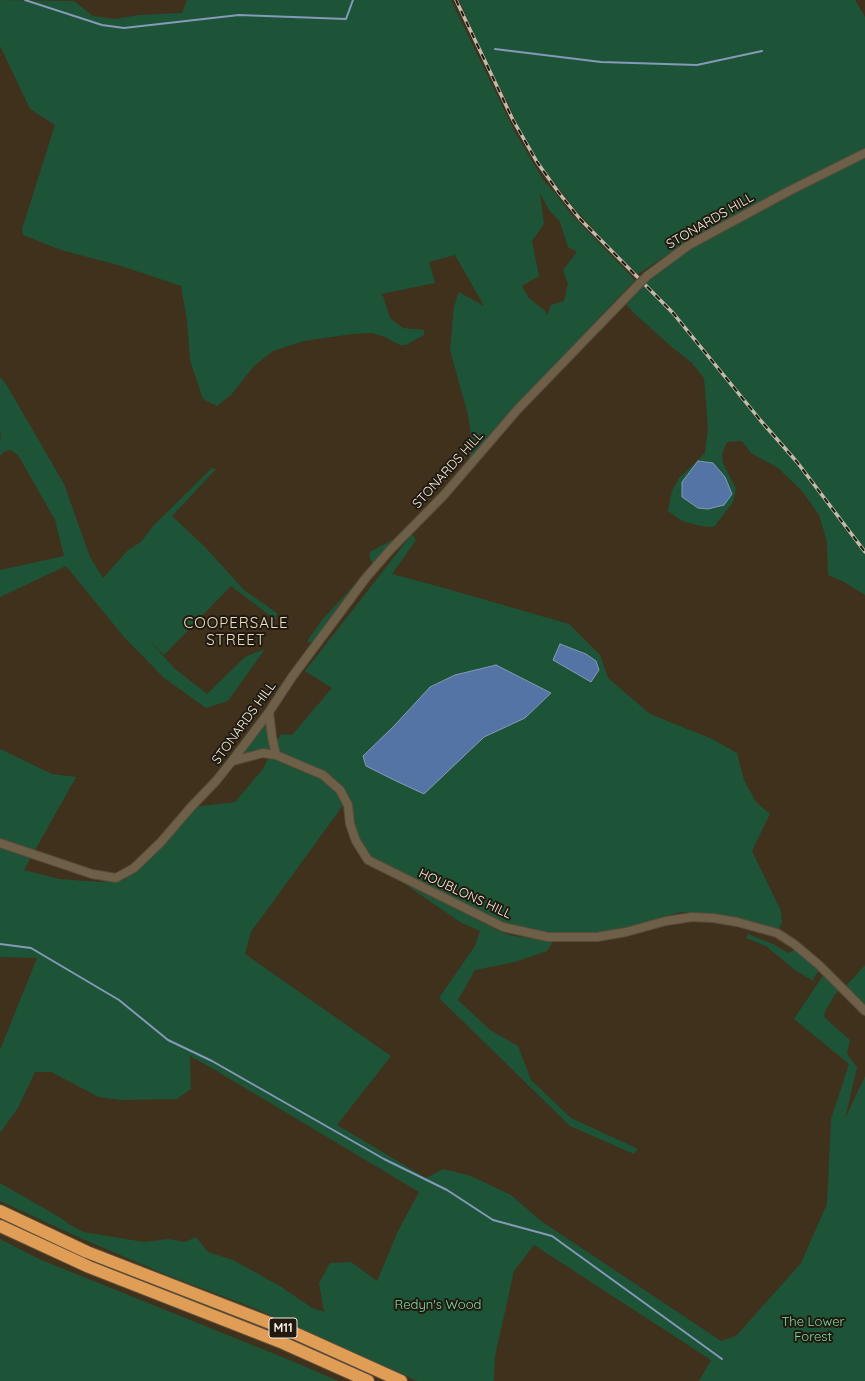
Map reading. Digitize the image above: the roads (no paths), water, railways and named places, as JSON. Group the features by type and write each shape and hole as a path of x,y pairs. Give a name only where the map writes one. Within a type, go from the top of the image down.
{"highway":[{"name":"M11","path":"0,1211 87,1252 288,1330 401,1381"},
{"name":"M11","path":"0,1226 89,1267 269,1338 368,1381"}],"street":[{"name":"STONARDS HILL","path":"0,843 92,874 116,878 134,868 161,842 190,807 216,782 269,712 292,677 328,628 365,579 390,550 444,495 518,409 647,276 689,245 789,191 865,153"},
{"path":"269,712 276,755"},
{"name":"HOUBLONS HILL","path":"232,761 263,753 276,755 323,775 340,790 348,805 350,824 356,841 368,860 503,927 548,937 596,937 626,932 666,921 692,917 713,918 737,922 777,933 794,944 820,965 865,1011"}],"water":[{"path":"698,461 713,463 725,477 732,494 724,505 708,509 698,508 682,497 682,482"},
{"path":"560,644 586,654 596,661 599,670 591,682 553,660"},
{"path":"496,665 551,693 525,718 484,737 424,794 366,766 363,756 394,726 430,687 455,675"}],"waterway":[{"path":"25,0 102,25 124,28 239,15 346,19 353,0"},
{"path":"495,49 601,62 697,65 762,51"},
{"path":"0,944 31,948 119,1000 168,1040 212,1061 384,1159 447,1190 493,1220 552,1236 722,1359"}],"railway":[{"path":"456,0 513,120 537,162 559,193 580,219 673,313 761,421 797,462 865,552"}],"district":[{"name":"COOPERSALE STREET","path":"236,632"}],"park label":[{"name":"Redyn's Wood","path":"438,1305"},
{"name":"The Lower Forest","path":"813,1330"}]}
